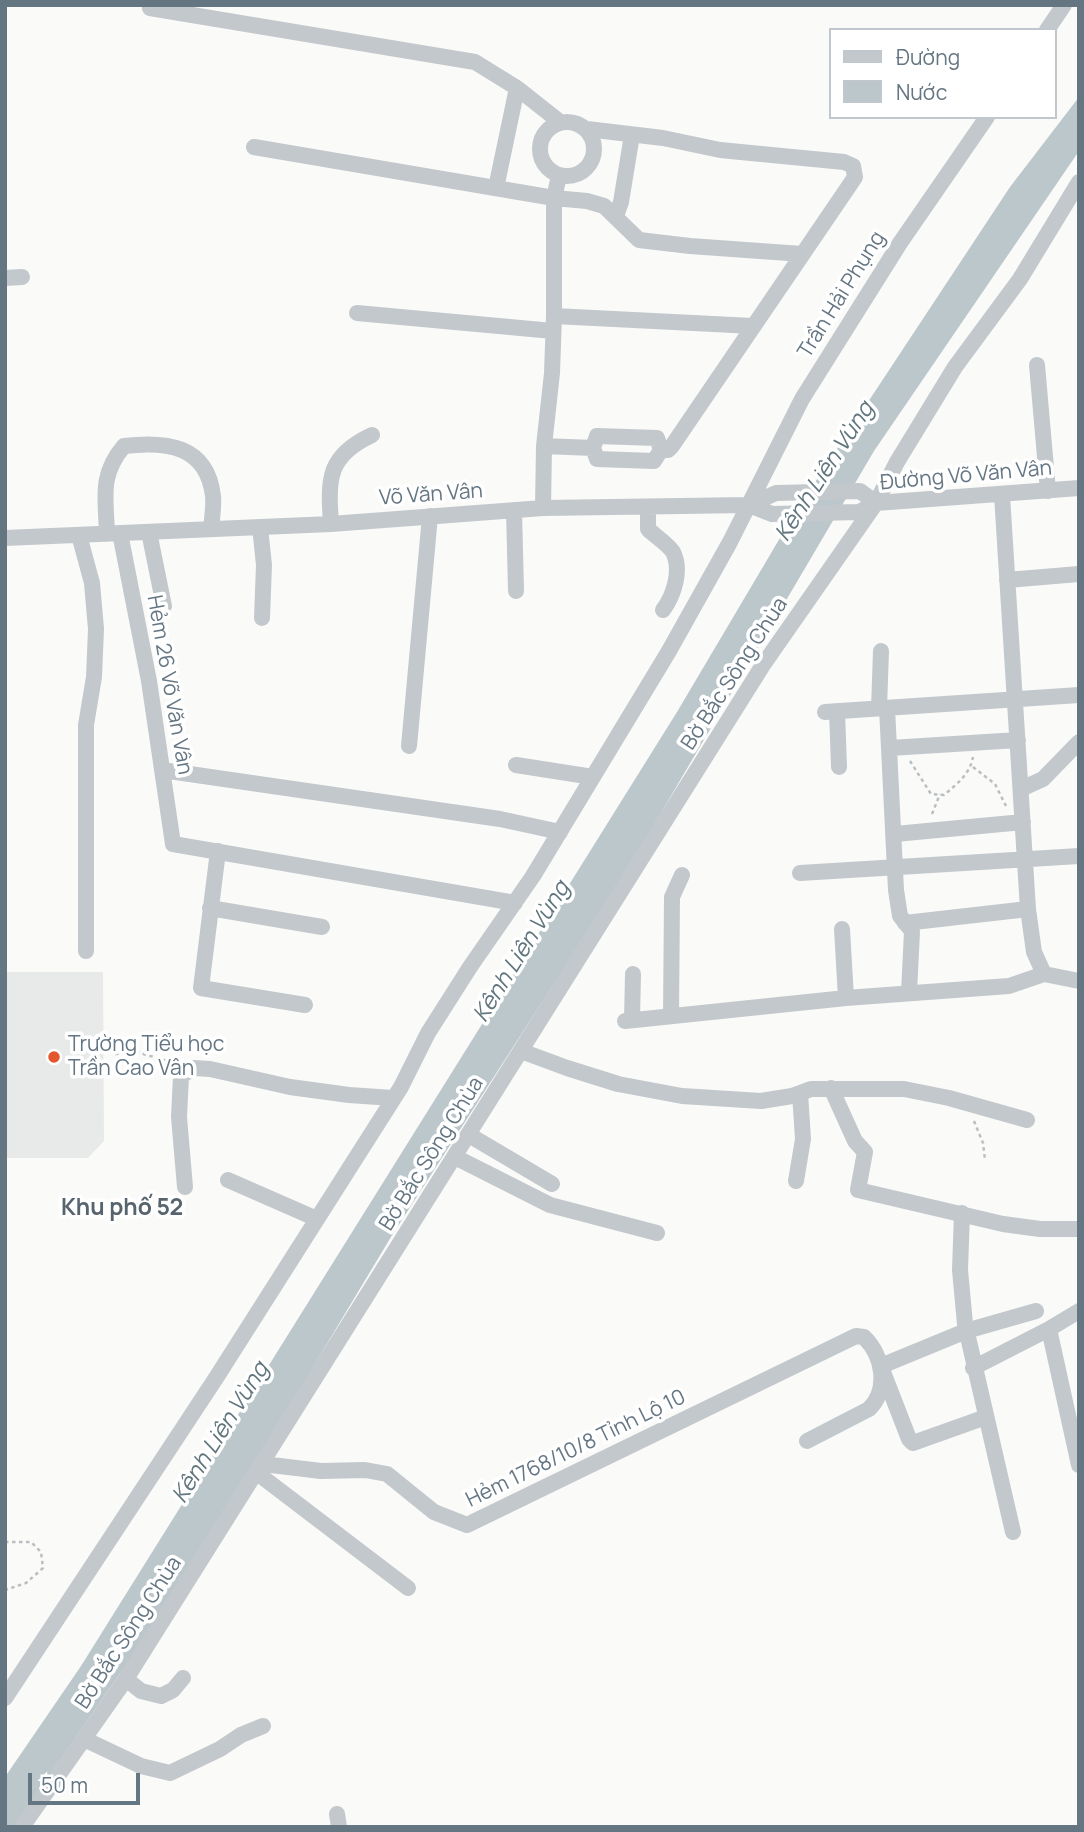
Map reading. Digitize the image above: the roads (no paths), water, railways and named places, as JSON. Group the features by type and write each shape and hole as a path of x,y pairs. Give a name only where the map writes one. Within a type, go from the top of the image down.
{"street":[{"path":"1048,28 1064,5"},
{"path":"150,8 475,62 517,88 560,122"},
{"path":"496,188 517,88"},
{"name":"Trần Hải Phụng","path":"5,1698 216,1378 393,1098 428,1033 559,832 669,651 749,505 802,399 900,243 986,119"},
{"path":"587,129 594,142 594,157 586,169 573,176 559,176 547,169 539,156 540,141 547,129 560,122 574,122 587,129 663,138 720,150 844,162 853,166 855,177 672,446 668,450 662,450"},
{"path":"616,216 621,202 632,135"},
{"path":"254,147 604,205 639,240 690,247 802,254"},
{"path":"543,508 544,446 554,323 554,198 559,176"},
{"name":"Bờ Bắc Sông Chùa","path":"22,1827 126,1679 763,665 876,503 897,462 955,367 1020,279 1079,183"},
{"path":"5,278 22,277"},
{"path":"357,313 554,323 752,326"},
{"path":"1037,365 1048,491"},
{"path":"331,524 328,489 331,472 352,445 372,435"},
{"path":"597,436 657,438 662,450 654,461 597,459 593,448 597,436"},
{"path":"114,534 106,485 111,461 124,446 150,443 187,450 208,473 214,498 211,529"},
{"path":"544,446 593,448"},
{"name":"Đường Võ Văn Vân","path":"859,512 876,503 1079,488"},
{"path":"749,505 776,493 860,491 876,503"},
{"path":"1002,495 1028,909 1034,952 1044,974"},
{"name":"Võ Văn Vân","path":"5,538 331,524 543,508 749,505 772,514 859,512"},
{"path":"648,507 649,529 672,551 677,570 671,599 663,610"},
{"path":"514,510 516,591"},
{"path":"409,746 430,516"},
{"path":"260,527 264,565 262,618"},
{"path":"149,532 164,607"},
{"name":"Hẻm 26 Võ Văn Vân","path":"114,534 149,681 173,844 218,850"},
{"path":"79,535 92,583 96,629 94,677 86,725 86,951"},
{"path":"1007,580 1079,574"},
{"path":"881,651 883,708 897,747 896,890 900,916 912,931 909,993"},
{"path":"839,766 831,712 1079,695"},
{"path":"897,747 1018,740"},
{"path":"1021,789 1043,779 1079,742"},
{"path":"516,765 593,777"},
{"path":"162,771 500,819 559,832"},
{"path":"895,834 1023,822"},
{"path":"305,1005 201,988 218,850 514,902"},
{"path":"800,873 1079,856"},
{"path":"671,1016 672,897 682,875"},
{"path":"210,908 322,927"},
{"path":"905,923 1028,909"},
{"path":"842,929 846,998"},
{"path":"632,974 628,1021 846,998 1009,986 1044,974 1079,981"},
{"path":"521,1051 567,1069 618,1084 682,1096 761,1101 811,1089 904,1089 1027,1120"},
{"path":"185,1187 178,1117 181,1076 194,1068 210,1069 290,1087 393,1098"},
{"path":"831,1088 855,1141 865,1152 858,1190 1003,1224 1040,1229 1079,1228"},
{"path":"796,1181 803,1139 800,1093"},
{"path":"469,1135 552,1184"},
{"path":"455,1157 550,1205 657,1233"},
{"path":"228,1180 317,1219"},
{"path":"962,1213 960,1270 966,1331 1013,1532"},
{"path":"882,1368 966,1331 1036,1311"},
{"path":"973,1368 1079,1311"},
{"path":"1049,1329 1079,1465"},
{"name":"Hẻm 1768/10/8 Tỉnh Lộ 10","path":"260,1468 365,1470 387,1474 434,1511 467,1525 856,1336 864,1337 869,1342 882,1368"},
{"path":"882,1368 909,1439 913,1443 986,1418"},
{"path":"807,1441 869,1409 879,1395 882,1368"},
{"path":"260,1468 408,1588"},
{"path":"126,1679 141,1691 161,1696 173,1690 183,1678"},
{"path":"84,1739 141,1766 170,1773 263,1726"}],"water":[{"name":"Kênh Liên Vùng","path":"1079,97 1079,151 874,451 632,862 391,1237 214,1532 133,1655 13,1827 5,1827 5,1777 81,1666 677,712 796,511 1010,187"}],"place":[{"name":"Trường Tiểu học Trần Cao Vân","path":"54,1057"}],"district":[{"name":"Khu phố 52","path":"122,1209"}]}
